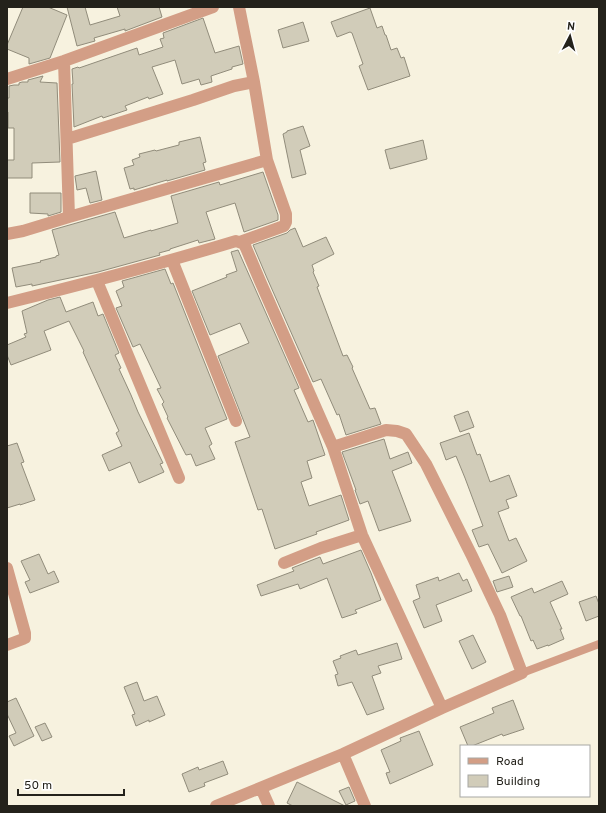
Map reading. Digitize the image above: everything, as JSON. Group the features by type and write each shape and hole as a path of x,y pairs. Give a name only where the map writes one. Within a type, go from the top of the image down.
{"street":[{"path":"7,79 64,61 212,7"},
{"path":"7,303 98,281 236,241 240,242 284,226 286,222 286,214 267,160 254,82 239,7"},
{"path":"64,61 69,217"},
{"path":"67,139 234,86 254,82"},
{"path":"7,234 267,160"},
{"path":"240,242 244,244 246,248 333,447 362,535 442,708"},
{"path":"172,260 236,421"},
{"path":"98,281 179,478"},
{"path":"216,806 343,754 522,673 500,615 472,556 426,464 406,434 386,430 333,447"},
{"path":"284,563 322,548 362,535"},
{"path":"7,568 25,633 25,638 7,645"},
{"path":"343,754 366,806"},
{"path":"261,788 269,806"}],"lane":[{"path":"522,673 599,644"}],"building":[{"path":"23,7 48,7 67,15 50,58 29,64 29,58 7,49 7,45"},
{"path":"67,7 85,7 90,25 120,16 117,7 159,7 162,17 125,31 125,29 94,38 95,41 77,46"},
{"path":"370,8 377,28 382,26 391,50 397,48 401,58 404,57 410,76 368,90 359,66 363,64 352,33 350,32 337,37 331,22"},
{"path":"203,18 215,53 239,46 243,64 211,76 212,82 201,85 199,79 182,84 175,60 152,67 163,94 149,99 148,97 125,106 127,110 103,118 102,116 74,127 72,69 79,68 137,48 139,55 163,47 160,39 164,38 163,33"},
{"path":"303,22 309,41 283,48 278,30"},
{"path":"43,76 40,82 57,83 60,162 32,163 32,178 7,178 7,160 14,160 14,128 8,128 7,98 9,98 9,86 19,85 19,83 28,82 28,80"},
{"path":"303,126 310,146 300,150 306,174 292,178 283,134 287,131"},
{"path":"200,137 206,162 203,163 205,170 134,190 134,188 130,189 124,168 134,165 132,160 140,157 139,154 179,145 179,142"},
{"path":"423,140 427,159 390,169 385,150"},
{"path":"96,171 102,200 90,203 86,188 77,190 75,176"},
{"path":"263,172 278,215 278,220 244,232 235,203 206,212 215,239 199,243 198,240 159,253 160,255 98,272 32,286 32,284 16,287 12,268 41,262 40,261 59,255 52,230 115,212 124,238 151,231 178,223 171,196 219,182 220,185"},
{"path":"30,193 61,193 61,212 48,216 48,214 30,213"},
{"path":"295,228 303,247 326,237 334,254 312,265 313,272 319,286 317,287 343,356 347,355 370,409 375,408 381,424 346,435 339,414 337,415 321,379 313,382 267,278 253,245 287,233"},
{"path":"238,250 299,388 294,390 308,422 313,420 325,455 307,461 312,478 301,482 309,506 341,495 349,520 316,532 317,534 275,549 262,509 258,510 235,442 250,437 218,356 249,343 240,323 210,335 192,291 227,277 226,275 237,271 231,252"},
{"path":"165,269 171,284 173,283 227,419 205,428 212,444 209,446 215,459 196,466 191,454 186,455 167,418 168,417 162,404 164,402 157,389 161,388 140,344 133,347 116,308 122,306 116,291 124,287 122,281"},
{"path":"60,297 66,312 93,302 98,316 103,314 119,353 115,355 121,368 119,369 163,463 160,464 164,472 139,483 130,462 109,471 102,455 122,446 116,433 119,431 83,352 84,351 69,321 44,331 51,350 11,365 7,355 7,345 26,337 24,334 27,333 22,311 48,300"},
{"path":"468,411 474,427 460,432 454,416"},
{"path":"469,433 477,455 480,454 490,482 509,475 517,496 506,500 509,508 498,512 509,541 516,538 527,561 502,573 488,544 479,547 472,530 483,526 465,478 456,456 446,460 440,443"},
{"path":"384,439 390,459 408,452 412,463 392,471 411,521 379,531 368,501 360,504 342,452"},
{"path":"17,443 24,462 21,463 35,500 7,508 7,446"},
{"path":"361,550 381,600 355,610 357,613 342,618 327,578 300,589 298,584 261,596 257,585 294,571 292,568 320,557 323,564"},
{"path":"39,554 48,574 54,571 59,582 30,593 25,582 30,580 21,561"},
{"path":"459,573 463,581 467,579 472,591 436,605 442,621 424,628 413,601 420,598 416,585 438,577 439,581"},
{"path":"509,576 513,587 497,592 493,581"},
{"path":"562,581 568,594 550,602 562,629 560,629 564,639 537,649 533,640 531,641 521,616 511,597 532,588 534,593"},
{"path":"596,596 599,604 599,616 586,621 579,602"},
{"path":"473,635 486,662 472,669 459,641"},
{"path":"397,643 402,659 378,666 381,673 372,676 384,709 367,715 352,682 338,686 335,675 338,674 333,661 341,658 340,656 356,650 358,655"},
{"path":"137,682 144,701 157,696 165,715 136,726 132,715 135,714 124,687"},
{"path":"16,698 34,736 14,746 9,736 16,733 7,714 7,702"},
{"path":"513,700 524,729 503,736 502,734 474,745 468,745 460,727 494,713 492,708"},
{"path":"45,723 52,737 42,741 35,727"},
{"path":"419,731 433,765 390,784 386,773 390,772 381,750 401,741 400,738"},
{"path":"223,761 228,774 204,783 205,786 189,792 182,774 198,767 199,770"},
{"path":"297,782 345,806 293,806 287,803"},
{"path":"349,787 355,801 346,805 339,791"}]}
